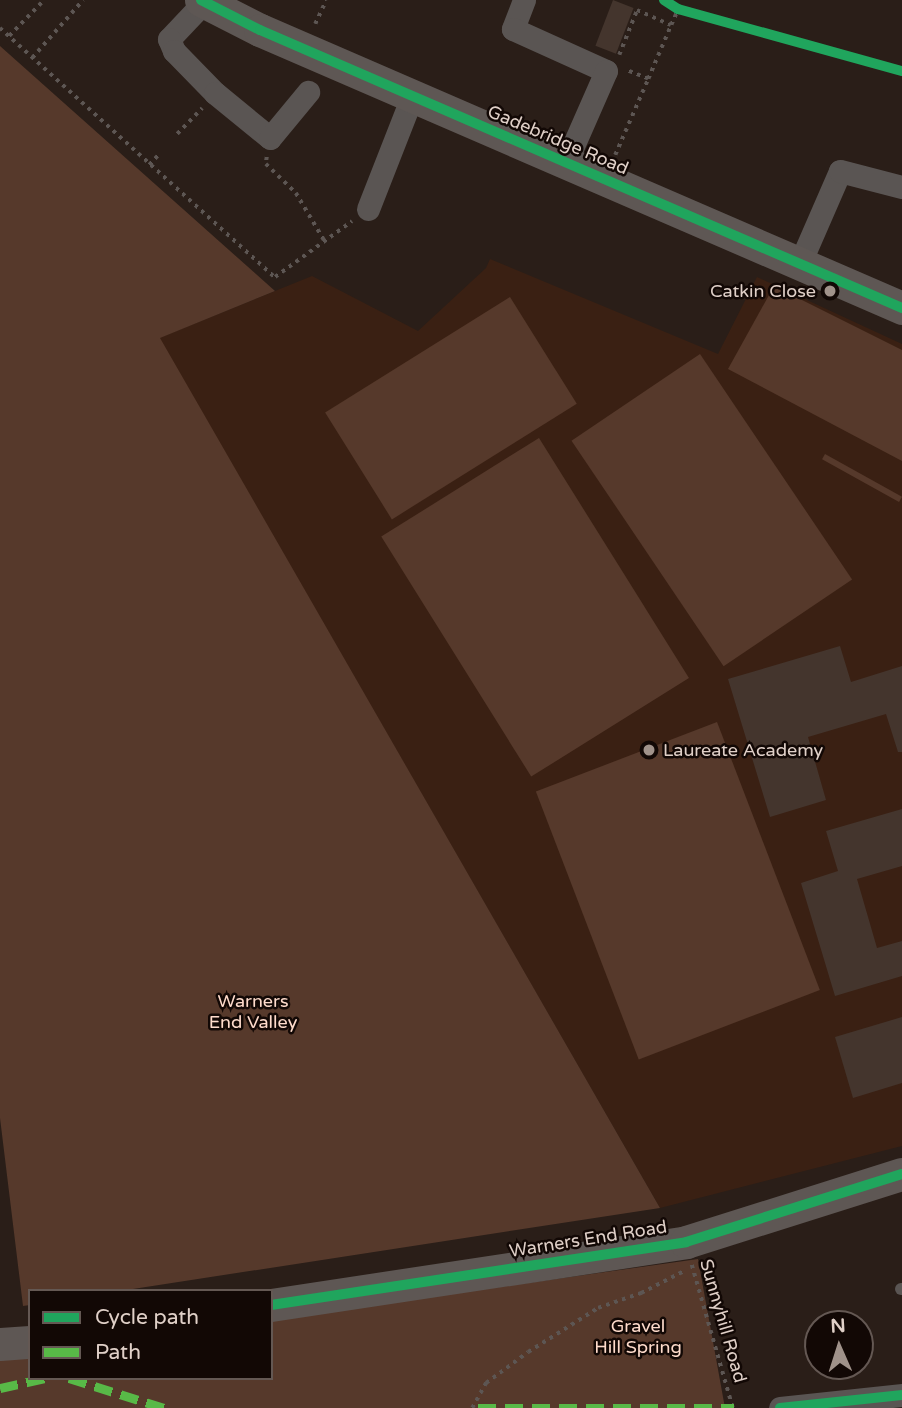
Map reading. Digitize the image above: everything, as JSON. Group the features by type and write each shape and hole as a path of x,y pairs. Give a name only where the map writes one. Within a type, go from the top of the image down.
{"street":[{"path":"524,0 513,29 615,69 566,162"},
{"path":"202,1 169,38 174,51 215,93 270,138 308,92"},
{"name":"Gadebridge Road","path":"202,1 412,97 902,308"},
{"path":"368,209 412,97"},
{"path":"800,262 840,171 902,187"},
{"name":"Warners End Road","path":"273,1305 689,1254 902,1174"},
{"path":"0,1344 28,1342"},
{"path":"780,1408 902,1395"}],"path":[{"path":"8,37 44,0"},
{"path":"32,58 83,0"},
{"path":"664,0 691,13"},
{"path":"604,179 678,9"},
{"path":"648,79 615,69 637,10 671,25"},
{"path":"0,28 275,277 368,209"},
{"path":"177,134 215,93"},
{"path":"270,138 266,164 296,192 317,223 325,241"},
{"path":"149,165 160,153"},
{"path":"472,1408 486,1382 528,1352 598,1308 641,1293 689,1254"}],"shaded area":[{"name":"Laureate Academy","path":"490,259 718,354 757,277 902,344 902,1146 660,1208 159,338 312,276 418,331 486,268"}],"green space":[{"name":"Warners End Valley","path":"0,46 275,291 160,338 660,1208 133,1289 28,1289 28,1305 23,1306 0,1118"},
{"path":"774,286 902,350 902,461 728,369"},
{"path":"510,297 577,404 392,519 325,413"},
{"path":"700,354 852,579 724,666 571,441"},
{"path":"539,438 689,678 531,777 381,537"},
{"path":"825,454 902,497 899,502 822,459"},
{"path":"717,722 820,990 639,1059 536,792"},
{"name":"Gravel Hill Spring","path":"698,1259 725,1408 0,1408 0,1358 28,1354 28,1380 273,1380 273,1319"}],"building":[{"path":"613,0 634,8 616,54 595,46"},
{"path":"840,646 851,682 902,666 902,752 898,752 886,714 808,737 826,800 770,817 728,679"},
{"path":"902,809 902,866 857,879 877,948 902,941 902,976 835,996 801,883 838,871 826,831"},
{"path":"902,1017 902,1083 853,1098 835,1037"}],"marked path":[{"path":"0,1388 36,1380"},
{"path":"75,1380 164,1408"},
{"path":"478,1408 734,1408"}],"cycle path":[{"path":"201,0 260,30 902,308"},
{"path":"664,0 678,9 902,71"},
{"path":"273,1305 686,1242 902,1174"},
{"path":"780,1408 902,1395"}],"place":[{"name":"Catkin Close","path":"830,291"},
{"name":"Laureate Academy","path":"649,750"}]}
